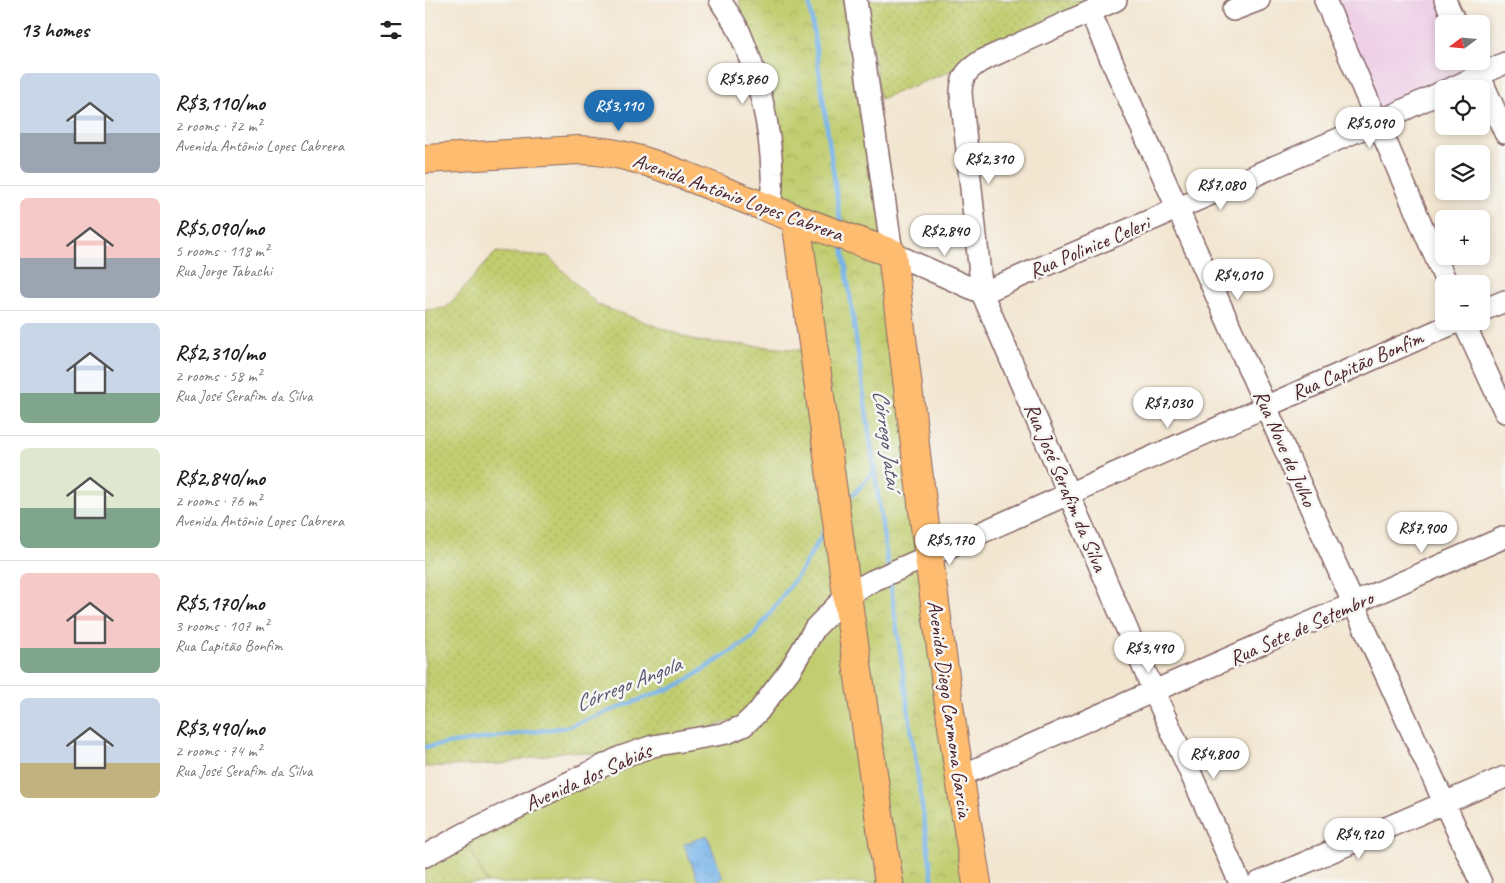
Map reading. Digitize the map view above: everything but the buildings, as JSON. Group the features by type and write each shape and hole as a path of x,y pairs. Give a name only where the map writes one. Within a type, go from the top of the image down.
{"main road":[{"name":"Avenida Antônio Lopes Cabrera","path":"425,159 596,150 615,152 887,251"},
{"path":"803,222 847,595 889,883"},
{"name":"Avenida Diego Carmona Garcia","path":"887,251 958,777 977,883"}],"street":[{"path":"720,0 739,31 752,66 764,114 771,145 773,177 770,209"},
{"name":"Avenida Diego Carmona Garcia","path":"857,0 887,251"},
{"path":"1090,12 1116,0"},
{"path":"1233,10 1259,0"},
{"path":"1325,0 1443,275"},
{"path":"1445,0 1452,15"},
{"name":"Rua José Serafim da Silva","path":"1090,12 981,61 964,74 961,83 961,93 982,293 1154,692 1241,883"},
{"name":"Rua Nove de Julho","path":"1090,12 1354,605 1481,883"},
{"path":"1490,66 1505,63"},
{"path":"1461,80 1473,70"},
{"path":"1477,70 1505,133"},
{"name":"Rua Polinice Celeri","path":"982,293 1177,210 1435,96"},
{"name":"Avenida Antônio Lopes Cabrera","path":"887,251 982,293"},
{"path":"1490,307 1505,301"},
{"name":"Rua Capitão Bonfim","path":"847,595 927,555 1438,330"},
{"path":"1467,330 1505,412"},
{"name":"Rua Sete de Setembro","path":"958,777 1354,605 1505,537"},
{"name":"Avenida dos Sabiás","path":"425,856 473,830 621,757 653,746 727,733 743,726 758,712 790,670 815,628 847,595"},
{"path":"1258,883 1505,777"}],"shaded area":[{"path":"1329,0 1441,0 1448,15 1435,15 1435,70 1472,70 1474,74 1461,80 1435,80 1435,92 1381,117"}],"green space":[{"path":"739,0 854,0 969,883 895,883 807,253 807,206 780,197 743,28"},
{"path":"865,0 1099,0 969,64 880,99"},
{"path":"496,252 548,256 598,305 697,341 814,351 847,595 758,712 621,757 566,751 501,764 425,767 425,310 446,308"},
{"path":"847,595 889,883 487,883 464,834 621,757 727,733"},
{"path":"464,834 487,883 425,883 425,856"}],"water":[{"path":"707,835 723,878 711,883 699,883 684,844"}],"waterway":[{"name":"Córrego Jataí","path":"809,0 841,226"},
{"name":"Córrego Jataí","path":"843,246 888,567"},
{"name":"Córrego Angola","path":"854,494 874,471"},
{"name":"Córrego Angola","path":"425,747 567,727 679,685 752,638 800,572 827,527"},
{"name":"Córrego Jataí","path":"890,580 933,883"}]}
